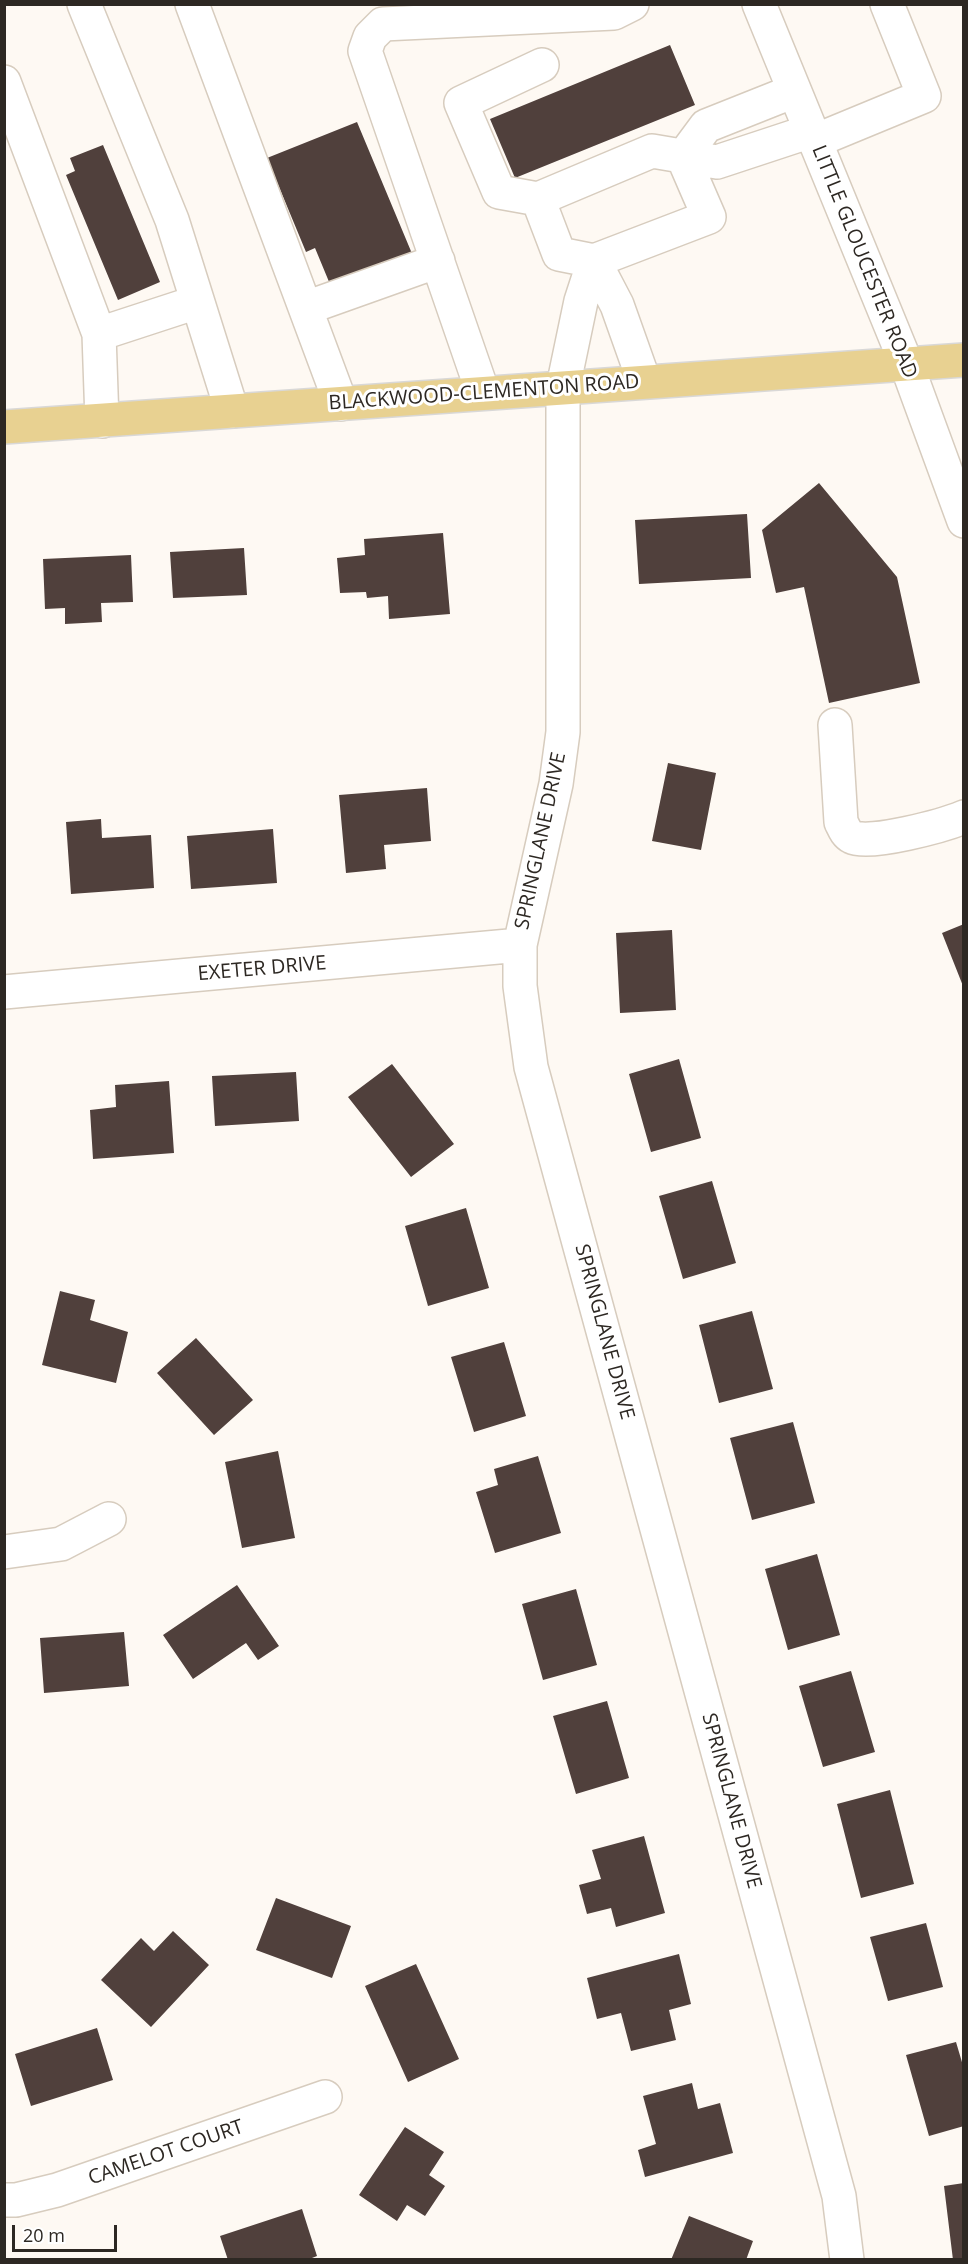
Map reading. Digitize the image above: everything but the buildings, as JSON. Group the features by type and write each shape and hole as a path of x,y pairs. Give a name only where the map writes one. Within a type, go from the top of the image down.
{"main road":[{"name":"BLACKWOOD-CLEMENTON ROAD","path":"4,428 963,360"}],"street":[{"path":"84,4 172,220 232,411"},
{"path":"192,4 341,404"},
{"path":"483,393 364,51 370,38 383,24 614,13 632,4"},
{"name":"LITTLE GLOUCESTER ROAD","path":"759,4 906,363 963,521"},
{"path":"542,66 461,103 499,192 538,199 652,151 717,162 813,136 924,96 891,6"},
{"path":"4,82 99,334 102,421"},
{"path":"683,157 706,126 794,91"},
{"path":"538,199 559,254 594,261 709,217 683,157"},
{"path":"306,308 438,261"},
{"path":"594,261 617,305 644,381"},
{"name":"SPRINGLANE DRIVE","path":"594,261 581,302 563,387 563,732 556,784 520,945 520,986 531,1067 839,2196 847,2259"},
{"path":"99,334 197,302"},
{"path":"835,725 841,822 845,831 854,838 871,839 941,826 963,817"},
{"name":"EXETER DRIVE","path":"4,992 520,945"},
{"path":"4,1552 61,1544 109,1519"},
{"name":"CAMELOT COURT","path":"4,2200 16,2200 57,2190 325,2097"}]}
